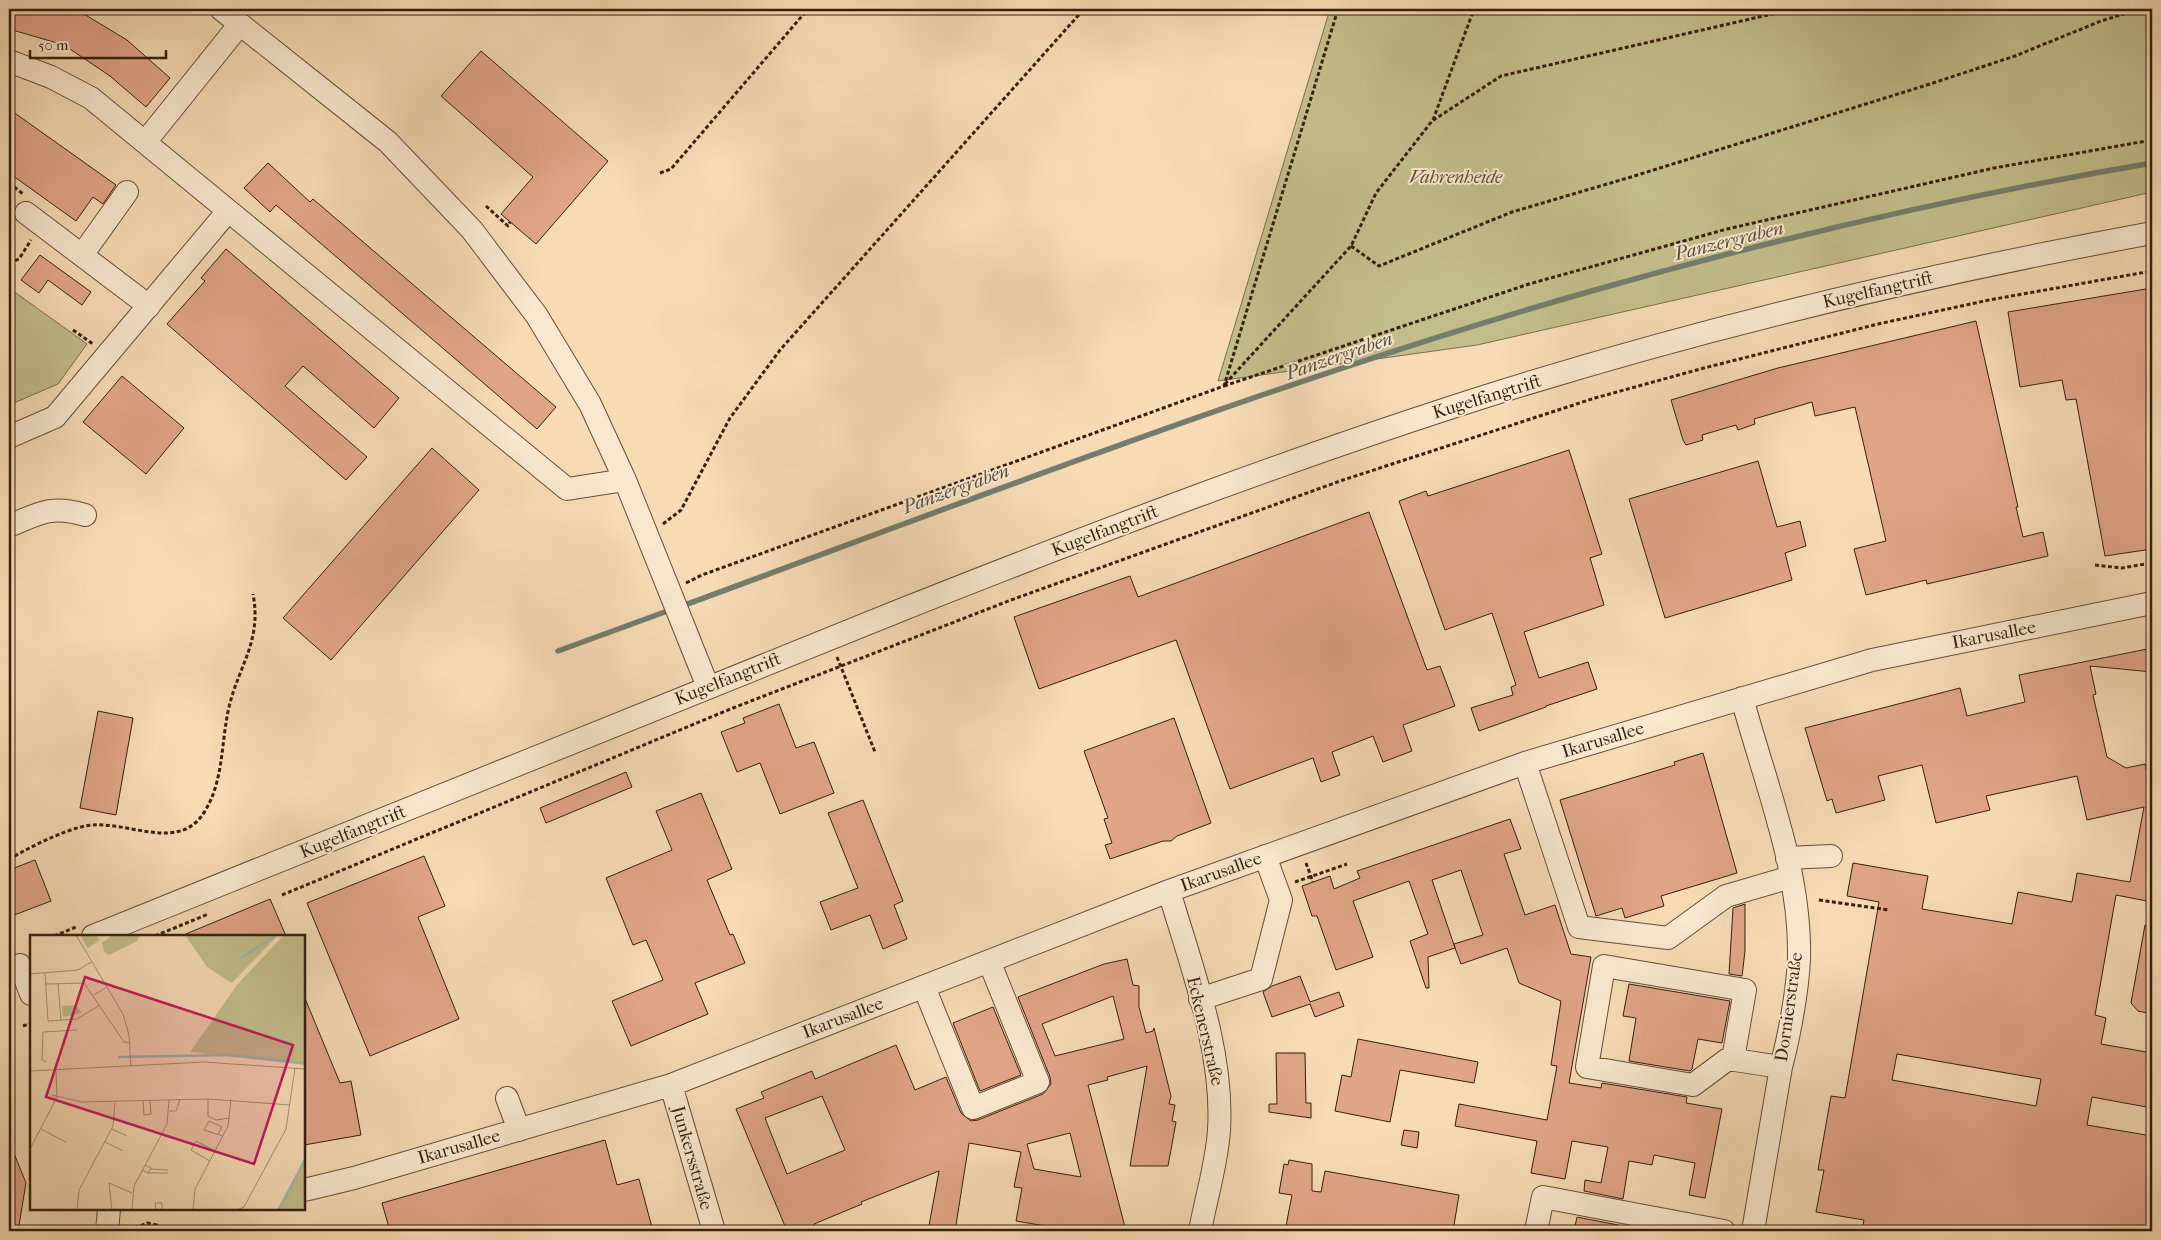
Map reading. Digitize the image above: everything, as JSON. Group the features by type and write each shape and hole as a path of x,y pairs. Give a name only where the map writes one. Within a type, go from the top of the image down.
{"street":[{"path":"221,9 388,142 472,230 537,316 590,404 625,480 680,623 708,687"},
{"path":"146,141 240,24"},
{"path":"9,60 51,77 91,98 146,141 228,211 567,489 625,480"},
{"path":"82,256 127,192"},
{"path":"9,436 55,417 228,211"},
{"path":"34,219 149,306"},
{"name":"Kugelfangtrift","path":"96,935 262,870 708,687 1032,558 1183,501 1494,394 1677,340 1876,290 2019,258 2152,233"},
{"path":"9,526 46,510 67,510 85,515"},
{"name":"Ikarusallee","path":"305,1190 354,1178 671,1085 1169,891 1525,763 1872,660 2152,603"},
{"name":"Dornierstraße","path":"1742,698 1789,867 1796,903 1799,959 1787,1046 1781,1067 1753,1231"},
{"path":"1525,763 1579,927 1668,938 1726,896 1789,867 1831,856"},
{"path":"1200,999 1261,979 1281,900 1266,856"},
{"name":"Eckenerstraße","path":"1169,891 1214,1056 1219,1098 1219,1131 1200,1231"},
{"path":"924,986 973,1108 1038,1082 990,961"},
{"path":"20,965 30,991"},
{"path":"1733,1059 1745,990 1604,966 1587,1067 1693,1085 1728,1059 1781,1067"},
{"name":"Junkersstraße","path":"671,1085 714,1231"},
{"path":"506,1098 519,1130"},
{"path":"1536,1231 1543,1197 1724,1231"},
{"path":"107,1231 109,1210"}],"path":[{"path":"660,173 671,169 808,9"},
{"path":"647,537 681,510 730,418 780,350 1084,9"},
{"path":"1224,386 1338,9"},
{"path":"1224,386 1351,246 1376,193 1432,121 1474,9"},
{"path":"1432,121 1501,76 1732,21 1794,9"},
{"path":"1351,246 1379,266 1512,212 1930,84 2015,56 2127,13 2152,10"},
{"path":"669,595 702,575 1224,386 1530,284 1718,232 1994,168 2152,140"},
{"path":"486,206 508,226 510,222"},
{"path":"9,263 19,259 34,219"},
{"path":"282,895 733,708 1020,596 1343,480 1595,398 1888,322 1989,300 2152,271"},
{"path":"2149,554 2152,570"},
{"path":"2096,565 2122,568 2151,563"},
{"path":"9,859 64,833 87,826 108,825 166,834 182,831 197,822 206,810 217,781 229,707 255,634 257,613 253,594"},
{"path":"828,658 836,654 875,752"},
{"path":"1306,862 1313,882"},
{"path":"1277,889 1346,864"},
{"path":"1819,900 1889,910"},
{"path":"23,1026 30,1023"},
{"path":"129,1231 147,1223 157,1226 158,1231"}],"green space":[{"name":"Vahrenheide","path":"1330,9 2152,9 2152,192 1477,345 1218,381"},
{"path":"9,288 87,344 58,384 9,405"}],"building":[{"path":"9,9 68,9 84,14 127,40 170,78 146,107 110,76 64,45 9,29"},
{"path":"481,51 608,161 536,244 501,214 533,177 441,96"},
{"path":"9,109 116,185 103,204 93,197 76,221 9,173"},
{"path":"268,163 310,202 313,199 556,407 537,429 276,205 270,212 244,188"},
{"path":"226,249 399,398 374,428 303,366 285,386 367,457 346,480 167,324 205,281 201,278"},
{"path":"40,255 91,292 82,305 48,280 39,293 21,280"},
{"path":"2152,288 2152,549 2105,556 2076,399 2066,400 2062,380 2020,387 2008,312"},
{"path":"1976,321 2023,537 2043,532 2048,556 1927,584 1926,580 1866,595 1854,549 1886,541 1855,407 1815,416 1812,402 1754,419 1755,424 1738,430 1736,425 1702,435 1703,440 1686,445 1683,440 1671,400 1778,368"},
{"path":"122,376 184,428 146,474 83,422"},
{"path":"432,448 479,490 331,660 283,618"},
{"path":"1569,450 1602,554 1590,558 1604,605 1524,632 1539,678 1588,662 1597,689 1479,731 1471,708 1513,695 1511,687 1516,685 1492,613 1445,630 1399,501 1426,491 1428,496"},
{"path":"1758,461 1777,527 1800,521 1806,546 1785,553 1792,580 1665,618 1629,499"},
{"path":"1369,512 1427,670 1440,666 1455,706 1403,725 1412,751 1383,762 1373,736 1332,752 1340,775 1321,782 1313,758 1230,789 1176,640 1039,689 1014,617 1130,576 1138,597"},
{"path":"2152,648 2152,672 2090,666 2096,694 2093,695 2107,757 2126,768 2145,764 2152,799 2152,902 2116,895 2095,1015 2106,1018 2101,1044 2152,1053 2152,1108 2092,1097 2087,1125 2152,1136 2152,1231 1862,1231 1864,1220 1816,1212 1824,1170 1818,1170 1831,1096 1845,1098 1879,902 1847,896 1853,863 1928,876 1922,909 2012,924 2018,892 2072,902 2077,873 2130,882 2144,807 2087,820 2077,776 1986,796 1990,810 1936,823 1922,765 1878,776 1885,800 1836,813 1832,799 1827,801 1805,728 1960,688 1967,716 2025,702 2019,675","holes":["1897,1054 2041,1079 2036,1106 1892,1080"]},
{"path":"779,704 796,748 814,742 834,793 780,814 760,763 737,772 721,732 745,723 743,718"},
{"path":"98,711 133,718 116,815 80,808"},
{"path":"1174,718 1211,823 1177,836 1171,841 1163,841 1110,859 1105,845 1112,843 1104,819 1108,818 1084,751"},
{"path":"1703,753 1737,873 1661,896 1664,906 1625,918 1622,908 1596,916 1560,800 1675,765 1674,762"},
{"path":"626,772 632,787 546,823 540,808"},
{"path":"701,793 732,869 707,880 730,935 733,934 745,963 695,983 708,1014 631,1046 612,1001 663,980 646,940 633,945 606,878 672,850 656,811"},
{"path":"863,800 903,901 894,905 907,939 883,949 870,915 831,930 820,902 858,888 828,813"},
{"path":"1510,819 1521,849 1504,854 1525,915 1555,905 1571,954 1591,957 1569,1083 1601,1088 1602,1083 1687,1097 1686,1103 1722,1109 1705,1198 1689,1195 1695,1163 1654,1155 1652,1165 1629,1161 1623,1199 1584,1191 1585,1180 1601,1183 1608,1147 1572,1141 1565,1179 1531,1173 1537,1141 1455,1126 1459,1104 1547,1120 1557,1066 1551,1065 1561,1001 1519,983 1507,948 1461,964 1455,948 1428,957 1429,988 1426,988 1410,941 1428,934 1409,881 1353,901 1373,957 1336,970 1317,916 1312,916 1302,886 1330,876 1334,889 1360,878 1357,871","holes":["1461,870 1483,935 1454,944 1455,948 1432,880"]},
{"path":"424,856 445,906 418,917 459,1019 370,1056 307,903"},
{"path":"35,860 51,901 9,917 9,870"},
{"path":"270,899 286,935 183,935"},
{"path":"1745,904 1745,951 1742,976 1729,974 1733,908"},
{"path":"2145,925 2152,926 2152,1014 2138,1011 2131,1003"},
{"path":"1127,959 1133,985 1139,986 1139,1007 1146,1033 1153,1031 1154,1028 1171,1096 1169,1104 1175,1105 1172,1121 1176,1122 1168,1166 1130,1166 1147,1066 1107,1077 1108,1080 1088,1085 1126,1231 1075,1231 1016,1221 1022,1188 1014,1187 1021,1152 969,1143 955,1231 928,1231 939,1171 861,1202 862,1204 814,1224 815,1227 804,1231 787,1231 736,1109 764,1098 761,1092 812,1071 815,1079 896,1045 915,1090 946,1077 961,1113 971,1121 978,1120 1043,1094 1051,1084 1050,1077 1018,997 1104,964","holes":["1113,996 1124,1039 1055,1056 1042,1024","822,1096 845,1150 787,1174 765,1118","1070,1133 1081,1177 1034,1169 1027,1144"]},
{"path":"1300,976 1310,1002 1339,992 1344,1006 1315,1017 1310,1004 1272,1017 1263,992 1272,986"},
{"path":"1629,984 1730,1001 1722,1043 1698,1039 1690,1071 1629,1061 1636,1018 1623,1016"},
{"path":"305,998 340,1083 351,1081 361,1135 305,1145"},
{"path":"993,1007 1021,1075 980,1091 953,1023"},
{"path":"1358,1039 1478,1062 1474,1083 1400,1070 1390,1122 1335,1111 1342,1075 1351,1077"},
{"path":"1276,1053 1305,1053 1306,1103 1311,1103 1311,1118 1269,1112 1269,1104 1277,1104"},
{"path":"1404,1130 1419,1132 1417,1148 1401,1145"},
{"path":"605,1140 617,1185 639,1179 653,1231 390,1231 382,1203"},
{"path":"9,1141 26,1183 18,1231 9,1231"},
{"path":"1289,1160 1312,1164 1312,1191 1321,1192 1325,1171 1459,1195 1453,1231 1285,1231 1292,1195 1279,1193 1284,1164 1288,1165"},
{"path":"1577,1217 1618,1225 1617,1231 1574,1231"}],"waterway":[{"name":"Panzergraben","path":"682,606 1136,439 1250,399 1479,324 1595,290 1802,235 2011,189 2152,163"},
{"name":"Panzergraben","path":"558,651 673,609"}]}
